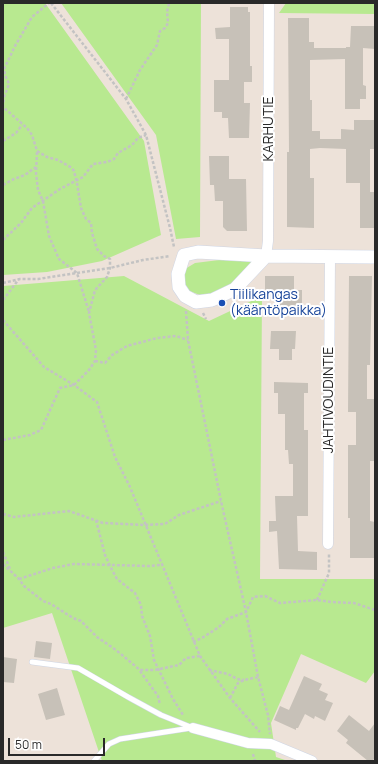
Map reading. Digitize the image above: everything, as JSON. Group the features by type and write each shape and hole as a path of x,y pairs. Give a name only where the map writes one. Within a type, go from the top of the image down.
{"street":[{"name":"KARHUTIE","path":"266,256 268,241 269,3"},
{"path":"266,256 235,289 212,300 196,302 185,296 179,287 178,274 180,256 198,252 266,256 375,257"},
{"name":"JAHTIVOUDINTIE","path":"328,544 330,257"},
{"path":"190,727 248,743 271,744 312,761"}],"lane":[{"path":"32,662 78,668 161,715 190,727"},
{"path":"94,761 109,744 120,738 190,727"}],"path":[{"path":"3,283 20,279 38,278 77,273 110,268 143,260 180,256 170,228 146,135 126,99 50,3 32,17 15,46 4,69 4,75 9,84 6,91 4,107 27,128 32,135 37,151 38,190 43,200 49,236 59,259 77,273 89,312 96,350 95,361 89,370 74,385 60,388 41,430 30,435 3,440"},
{"path":"126,99 140,70 157,45 160,31 165,28 168,23 167,12 169,3"},
{"path":"3,141 16,133 22,125"},
{"path":"3,240 21,223 28,211 43,200 83,177 93,164 107,162 114,159 118,153 132,145 138,138 146,135"},
{"path":"37,151 72,168 74,171 81,208 86,219 92,223 92,233 97,249 110,259 110,268 107,277 95,290 89,312"},
{"path":"3,185 25,175 37,167"},
{"path":"3,300 20,279"},
{"path":"185,296 188,340 220,501 246,612 258,677 268,715 271,744"},
{"path":"3,320 44,367 74,385 97,402 115,457 130,487 161,565 200,656 208,670 230,698 271,744"},
{"path":"95,361 105,363 112,355 127,346 157,338 176,336 188,340"},
{"path":"3,514 14,517 69,511 103,523 145,525 165,524 179,515 220,501"},
{"path":"96,520 105,555 117,579 135,593 141,605 142,616 150,636 154,660 190,727"},
{"path":"317,600 329,573 328,544"},
{"path":"3,552 10,571"},
{"path":"3,564 19,579 24,586 43,601 81,621 97,637 116,650 140,670 158,696 161,715"},
{"path":"19,579 53,568 74,564 110,566 161,565"},
{"path":"193,642 219,627 227,619 246,612 253,597 265,596 280,603 317,600 354,603 375,610"},
{"path":"140,670 159,669 179,665 186,658 200,656"},
{"path":"208,670 228,674 237,679 244,680"},
{"path":"230,698 238,683 258,677"}],"green space":[{"path":"3,3 45,3 144,141 161,235 102,261 47,272 3,275"},
{"path":"61,3 201,3 200,237 176,239 156,135"},
{"path":"286,3 375,3 375,14 279,13"},
{"path":"219,260 253,261 255,263 222,292 203,296 189,291 184,286 185,269 195,263"},
{"path":"124,276 209,321 262,296 260,579 375,579 375,671 366,683 301,654 271,723 276,757 288,761 102,761 52,613 3,628 3,286"}],"building":[{"path":"230,7 248,7 248,12 250,12 250,66 252,66 252,82 244,82 244,103 250,103 249,138 229,138 228,118 222,118 222,112 214,112 214,80 229,80 229,39 216,39 215,28 230,27"},
{"path":"288,18 309,18 309,42 314,42 314,48 350,47 351,26 375,26 375,49 363,48 363,85 366,86 366,99 360,99 360,109 345,109 345,59 310,60 310,100 312,100 312,131 320,131 320,139 341,139 341,129 354,130 354,120 374,120 375,149 370,149 370,192 375,192 375,228 360,228 360,183 346,183 346,149 320,148 310,149 310,178 314,178 314,228 287,227 287,152 289,152"},
{"path":"209,156 229,156 229,179 246,179 247,231 227,231 223,227 223,201 215,201 214,185 210,185"},
{"path":"265,276 294,276 294,290 302,290 302,309 276,309 276,293 265,293"},
{"path":"349,276 372,276 370,365 367,365 367,399 375,399 375,461 370,461 370,521 375,522 375,558 350,558 350,518 348,518 348,445 356,445 356,412 348,412"},
{"path":"271,331 296,331 295,349 292,349 292,360 279,360 279,349 270,349"},
{"path":"274,382 308,383 308,393 304,393 304,430 308,430 308,516 297,516 298,551 317,552 317,570 279,569 277,531 269,532 269,521 276,521 275,496 293,496 293,464 289,464 288,450 285,450 285,414 278,414 278,393 274,393"},
{"path":"36,641 52,643 50,659 34,657"},
{"path":"3,657 17,659 14,683 3,682"},
{"path":"304,676 322,684 319,690 328,694 325,700 333,703 325,721 315,716 314,719 305,714 296,730 274,720 280,706 289,710"},
{"path":"57,688 65,715 46,720 38,694"},
{"path":"349,715 369,731 375,723 375,758 372,761 368,761 346,743 348,740 337,731"}],"place":[{"name":"Tiilikangas (kääntöpaikka)","path":"222,303"}]}
